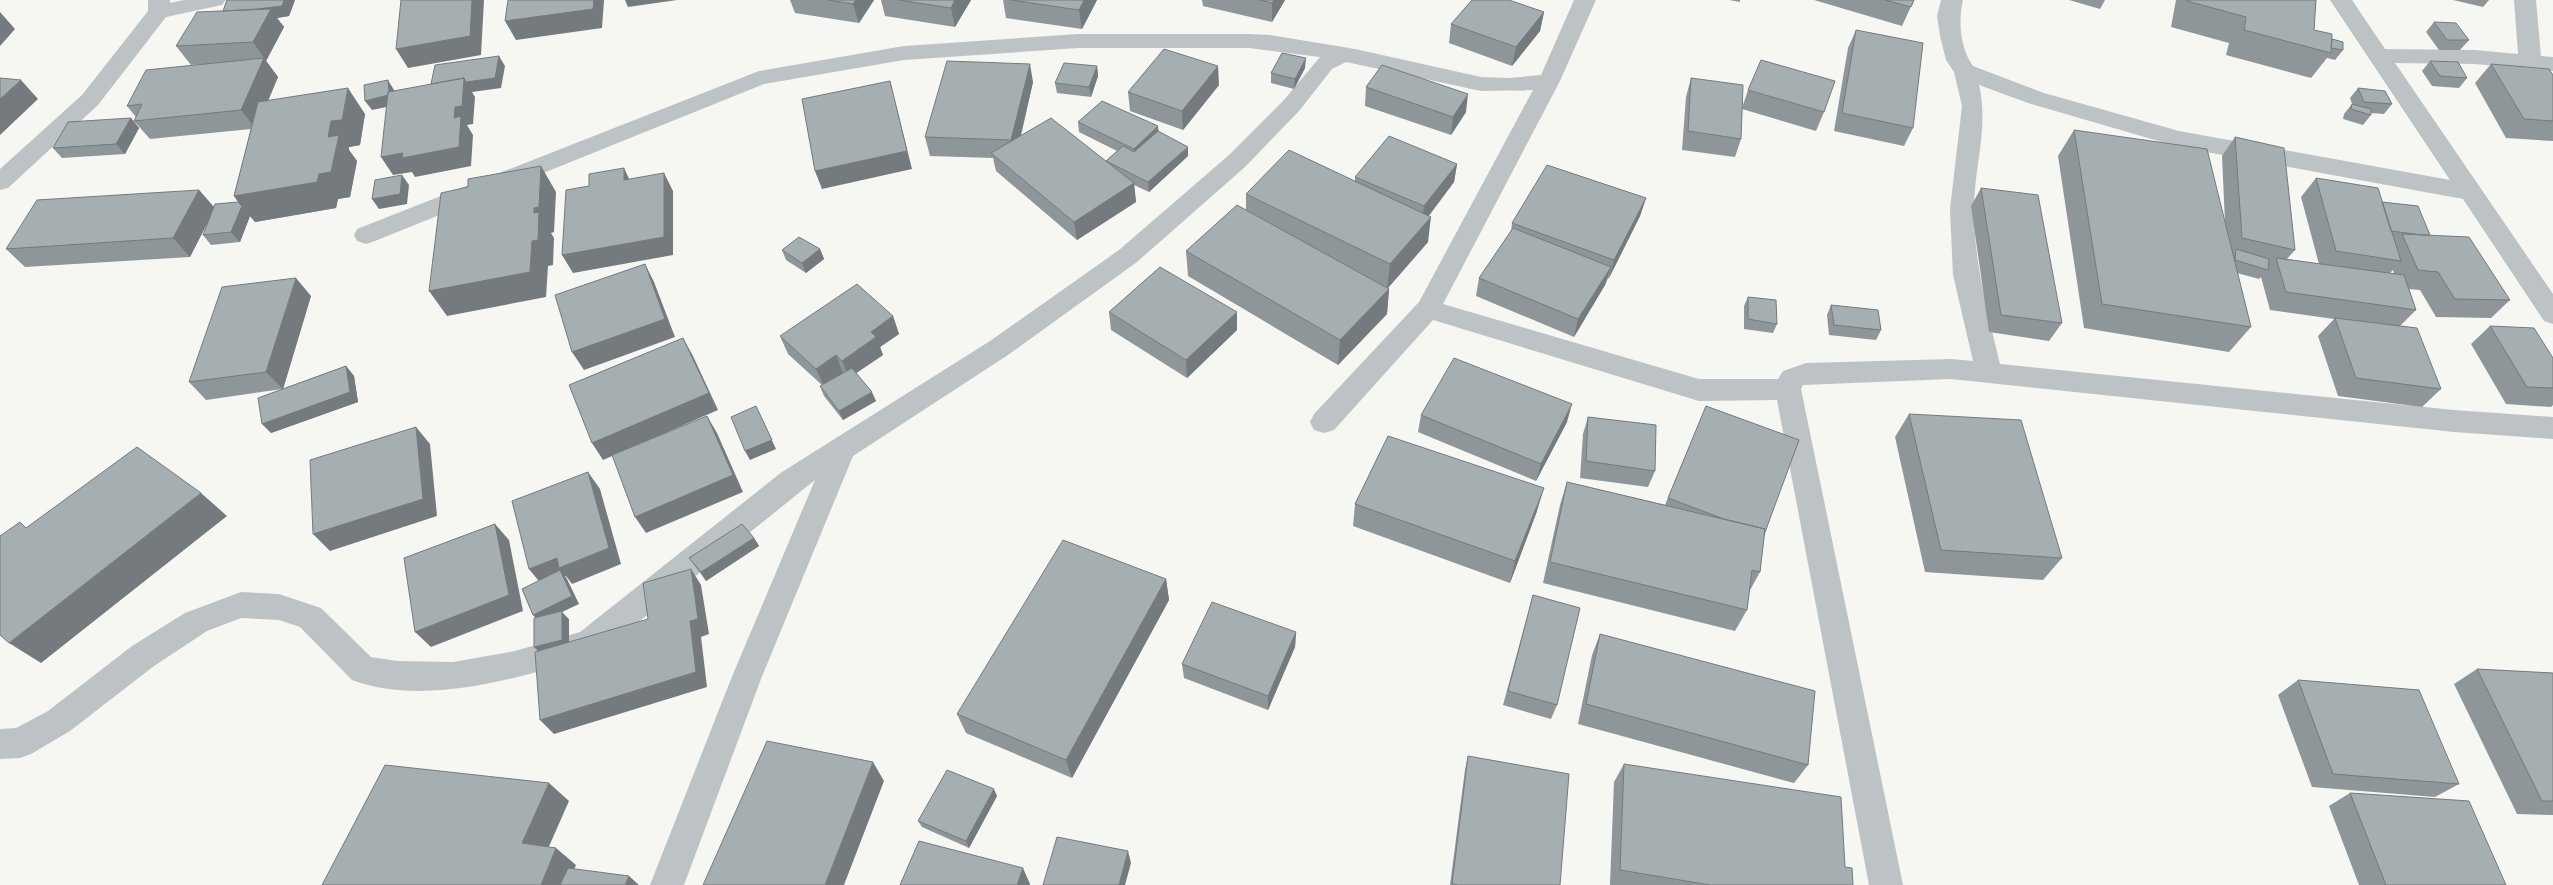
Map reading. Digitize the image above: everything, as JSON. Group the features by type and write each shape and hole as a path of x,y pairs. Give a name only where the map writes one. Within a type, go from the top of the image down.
{"street":[{"path":"0,182 90,100 159,6 215,0"},
{"path":"1324,422 1428,309 1550,81 1585,0"},
{"path":"1952,0 1948,16 1957,60 1965,71 1973,106 1963,200 1966,275 1990,372"},
{"path":"2341,0 2553,314"},
{"path":"2525,0 2530,61"},
{"path":"366,235 760,78 904,53 1078,41 1213,40 1270,42 1344,54 1481,84 1509,85 1550,81"},
{"path":"0,744 20,742 59,721 143,656 196,622 241,605 279,607 310,617 364,670 397,674 453,676 515,665 589,643 792,480 999,348 1128,256 1237,161 1291,106 1324,64 1344,54"},
{"path":"2379,56 2475,57 2553,64"},
{"path":"1965,71 2036,98 2179,139 2471,192"},
{"path":"1428,309 1698,390 1788,389"},
{"path":"1886,885 1788,389 1792,378 1806,373 1952,369 2454,421 2553,428"},
{"path":"667,885 746,679 841,450"}],"building":[{"path":"227,0 284,0 282,6 223,11"},
{"path":"401,0 472,0 470,36 396,49"},
{"path":"508,0 594,0 593,9 505,21"},
{"path":"828,0 856,0 853,4"},
{"path":"899,0 955,0 951,8"},
{"path":"1011,0 1084,0 1079,10"},
{"path":"1260,0 1274,0 1272,3"},
{"path":"1472,0 1509,0 1544,12 1516,47 1451,24"},
{"path":"1885,0 1914,0 1911,7"},
{"path":"2187,0 2316,0 2314,30 2332,34 2331,53 2244,30 2246,17"},
{"path":"271,9 253,42 176,46 197,12"},
{"path":"2434,22 2456,23 2469,40 2447,40"},
{"path":"1856,30 1923,43 1913,128 1842,113"},
{"path":"2332,39 2343,42 2343,50 2331,48"},
{"path":"1164,49 1218,66 1182,111 1128,92"},
{"path":"1282,53 1306,58 1295,79 1271,73"},
{"path":"499,56 495,78 466,82 464,78 431,84 435,65"},
{"path":"264,58 241,110 134,121 142,104 127,106 146,70"},
{"path":"1761,60 1835,81 1824,112 1748,90"},
{"path":"947,61 1030,64 1011,140 925,137"},
{"path":"2430,61 2458,62 2467,78 2440,76"},
{"path":"1064,63 1097,66 1089,87 1055,83"},
{"path":"2491,64 2549,69 2553,75 2553,121 2524,119"},
{"path":"1382,65 1468,94 1453,117 1366,87"},
{"path":"0,78 21,80 0,99"},
{"path":"464,78 462,106 455,107 454,118 461,116 459,147 402,158 403,153 381,157 388,92"},
{"path":"1691,78 1743,85 1741,139 1688,131"},
{"path":"388,80 388,95 365,101 364,85"},
{"path":"890,81 907,151 815,171 802,99"},
{"path":"348,88 342,120 331,121 328,137 339,135 331,172 319,174 317,182 234,196 258,102"},
{"path":"2358,88 2385,91 2392,104 2364,102"},
{"path":"1102,101 1158,126 1134,149 1078,122"},
{"path":"2352,104 2371,109 2371,115 2351,109"},
{"path":"131,118 116,144 53,148 68,122"},
{"path":"1051,118 1134,183 1074,222 991,153"},
{"path":"2074,130 2207,149 2251,327 2102,304"},
{"path":"1158,131 1188,147 1148,182 1106,161 1123,146 1134,152"},
{"path":"1389,136 1457,164 1424,206 1355,177"},
{"path":"2235,137 2284,148 2295,250 2242,238"},
{"path":"1289,150 1431,217 1390,264 1246,194"},
{"path":"1547,165 1646,198 1614,260 1512,223"},
{"path":"541,166 539,207 534,208 534,213 539,212 538,240 532,241 530,272 429,291 441,193 468,187 468,179"},
{"path":"624,168 624,180 664,173 664,237 562,255 566,190 589,186 589,174"},
{"path":"402,175 400,194 372,199 375,180"},
{"path":"2316,178 2378,188 2401,261 2336,251"},
{"path":"1981,188 2038,195 2062,323 2001,315"},
{"path":"199,190 173,238 6,249 37,200"},
{"path":"238,202 242,206 231,232 203,235 215,204"},
{"path":"2382,202 2418,206 2430,235 2391,231"},
{"path":"1237,205 1389,289 1340,340 1186,251"},
{"path":"1513,228 1611,267 1578,319 1479,278"},
{"path":"2402,234 2469,237 2510,300 2455,299 2438,272 2418,270"},
{"path":"799,237 820,249 802,263 782,250"},
{"path":"2236,249 2269,259 2268,270 2235,260"},
{"path":"2276,258 2404,275 2416,310 2286,292"},
{"path":"645,264 665,319 572,352 555,295"},
{"path":"1160,267 1237,312 1186,360 1109,312"},
{"path":"296,278 266,372 189,382 222,287"},
{"path":"857,284 893,316 871,332 876,337 842,361 836,355 816,369 780,336"},
{"path":"1748,297 1776,300 1777,324 1748,319"},
{"path":"1831,305 1878,310 1881,330 1834,325"},
{"path":"2335,318 2417,328 2441,389 2356,378"},
{"path":"2490,326 2534,328 2553,358 2553,388 2527,387"},
{"path":"683,338 709,393 592,443 569,385"},
{"path":"1454,358 1572,404 1541,464 1421,415"},
{"path":"346,366 350,392 262,424 258,398"},
{"path":"852,368 872,392 839,411 820,386"},
{"path":"756,406 772,440 745,451 731,417"},
{"path":"1706,406 1799,440 1764,535 1765,529 1724,519 1668,498"},
{"path":"1909,414 2021,420 2062,558 1941,550"},
{"path":"707,416 733,475 635,517 612,455"},
{"path":"1588,417 1656,425 1655,471 1586,461"},
{"path":"416,427 423,499 313,534 310,460"},
{"path":"1388,436 1544,488 1515,561 1355,504"},
{"path":"137,447 201,493 9,643 0,635 0,536 20,522 26,528"},
{"path":"588,472 609,548 559,568 557,558 529,569 512,501"},
{"path":"1567,482 1765,529 1760,572 1752,570 1747,610 1550,562"},
{"path":"495,524 509,595 415,632 404,558"},
{"path":"742,524 754,538 701,572 689,558"},
{"path":"1063,540 1166,579 1066,760 957,714"},
{"path":"691,569 698,619 690,621 696,672 540,720 535,652 648,619 643,583"},
{"path":"560,570 572,596 533,615 522,589"},
{"path":"1533,595 1580,608 1557,705 1508,691"},
{"path":"1212,602 1296,632 1268,696 1182,664"},
{"path":"562,611 562,640 534,647 534,618"},
{"path":"1600,634 1815,691 1808,765 1586,704"},
{"path":"2477,669 2553,673 2553,801 2542,801"},
{"path":"2298,680 2419,690 2459,784 2333,774"},
{"path":"767,741 873,762 825,885 703,885"},
{"path":"1468,756 1569,774 1560,885 1452,884"},
{"path":"1624,764 1841,797 1845,867 1852,868 1853,885 1710,885 1620,870"},
{"path":"385,765 549,783 522,843 556,848 541,885 322,885"},
{"path":"947,770 994,789 966,841 918,821"},
{"path":"2350,793 2469,801 2506,885 2386,885"},
{"path":"1057,837 1128,851 1119,885 1043,885"},
{"path":"919,841 1023,868 1017,885 900,885"},
{"path":"568,868 629,876 625,885 560,885"}]}
